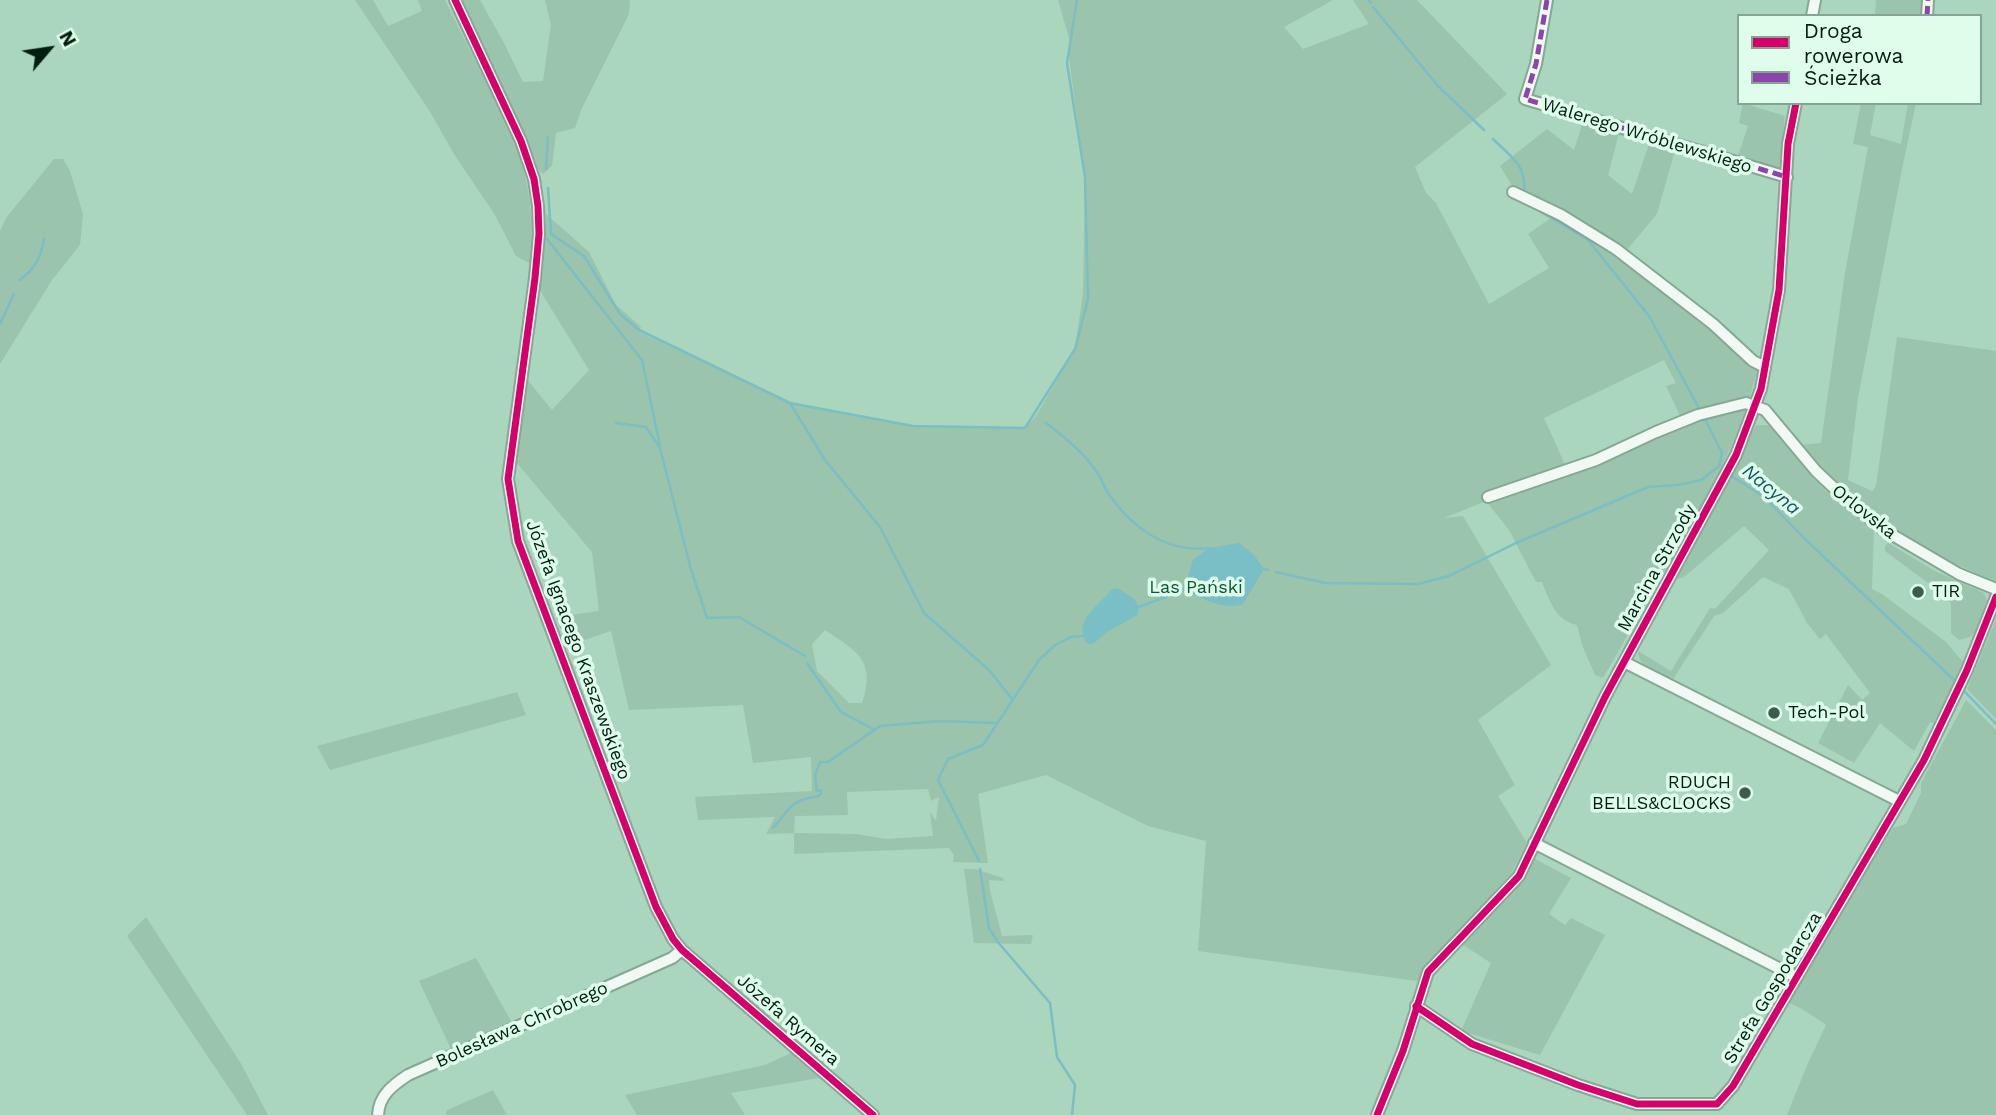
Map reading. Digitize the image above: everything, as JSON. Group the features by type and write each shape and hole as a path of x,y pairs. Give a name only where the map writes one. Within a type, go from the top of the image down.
{"street":[{"name":"Józefa Ignacego Kraszewskiego","path":"455,0 521,141 534,179 538,206 539,234 535,278 508,479 518,541 656,907 682,950"},
{"name":"Walerego Wróblewskiego","path":"1547,0 1536,64 1525,99 1787,177"},
{"name":"Marcina Strzody","path":"1377,1115 1428,972 1519,876 1623,662 1724,480 1756,406 1779,290 1788,144 1796,105"},
{"path":"1513,192 1561,215 1616,249 1765,368"},
{"path":"1488,497 1596,460 1702,414 1746,403 1756,406"},
{"name":"Orlovska","path":"1756,406 1769,414 1824,479 1869,520 1959,575 1996,589"},
{"name":"Strefa Gospodarcza","path":"1417,1002 1450,1031 1484,1049 1637,1104 1717,1104 1733,1086 1924,760 1967,670 1996,597"},
{"path":"1623,662 1899,801"},
{"name":"Strefa Gospodarcza","path":"1534,843 1796,976"},
{"name":"Bolesława Chrobrego","path":"378,1115 384,1096 393,1085 408,1075 672,958 682,950"},
{"name":"Józefa Rymera","path":"682,950 873,1115"}],"green space":[{"path":"355,0 373,0 388,26 422,11 418,0 445,0 515,141 530,202 531,264 516,256 495,215 454,154 429,110"},
{"path":"461,0 480,0 523,82 543,81 551,25 545,0 630,0 629,14 582,108 575,128 556,133 552,166 543,174 539,171 510,102"},
{"name":"Las Pański","path":"1058,0 1333,0 1284,27 1303,49 1369,24 1353,0 1417,0 1507,94 1415,167 1426,193 1436,203 1489,304 1549,268 1528,234 1561,211 1514,189 1500,166 1547,129 1574,150 1584,119 1619,133 1608,175 1632,194 1649,144 1674,154 1657,214 1625,252 1758,367 1743,418 1710,491 1674,562 1671,560 1603,678 1595,675 1577,625 1564,619 1554,609 1542,582 1536,582 1509,530 1486,501 1444,518 1463,516 1551,665 1478,720 1515,785 1498,796 1527,843 1512,872 1417,981 1198,951 1206,841 1148,826 1046,775 978,794 988,863 953,862 954,855 949,848 794,854 794,833 766,834 775,817 698,820 695,797 812,791 811,757 753,763 743,705 629,710 611,631 567,646 556,617 599,611 592,552 516,462 525,377 552,410 589,370 539,289 546,214 589,252 616,305 641,327 639,332 790,403 913,426 1025,428 1036,416 1075,349 1083,293 1085,177 1069,58 1069,38","holes":["1664,360 1676,383 1666,386 1684,424 1567,469 1544,418","825,630 847,645 861,659 867,677 862,703 849,703 817,671 812,644","928,789 931,801 939,797 936,821 930,812 933,836 886,839 856,834 794,833 795,816 848,815 847,792"]},
{"path":"1876,0 1923,0 1920,14 1875,14"},
{"path":"1743,105 1785,116 1779,169 1737,159 1748,126 1739,123"},
{"path":"1861,105 1876,105 1870,135 1901,144 1908,105 1916,105 1858,398 1848,480 1872,491 1876,486 1897,337 1996,351 1996,582 1938,555 1891,527 1850,494 1800,445 1821,443 1845,273 1868,147 1853,144"},
{"path":"54,159 63,159 70,171 83,214 80,245 52,280 0,364 0,231 6,218"},
{"path":"1756,425 1769,425 1805,469 1858,520 1874,531 1872,589 1946,642 1963,662 1935,724 1930,722 1914,751 1880,723 1854,763 1818,743 1848,685 1862,700 1870,693 1826,634 1820,639 1807,623 1789,589 1763,577 1723,613 1714,616 1673,679 1645,666 1639,657 1638,651 1671,671 1710,608 1715,609 1769,550 1744,526 1684,577 1668,582"},
{"path":"1888,543 1935,571 1984,593 1987,602 1973,636 1959,640 1951,633 1951,604 1947,597 1885,551"},
{"path":"1996,620 1996,719 1967,689"},
{"path":"517,692 526,715 330,770 317,746"},
{"path":"1966,700 1996,730 1996,1115 1787,1115 1826,1025 1789,1003 1811,959 1893,828 1906,824 1921,793 1921,783"},
{"path":"1535,859 1571,878 1549,914 1565,925 1571,918 1605,935 1540,1055 1461,1031 1491,963 1460,943 1512,892"},
{"path":"964,869 975,869 1003,878 1004,881 989,880 1002,936 1033,935 1031,944 974,943"},
{"path":"146,917 240,1062 268,1115 247,1115 127,936"},
{"path":"476,958 512,1023 455,1051 451,1049 419,981"},
{"path":"791,1053 819,1078 731,1093 745,1115 637,1115 625,1095 765,1065"},
{"path":"493,1090 507,1115 446,1115 447,1110"}],"water":[{"path":"1239,543 1254,555 1264,569 1243,604 1220,605 1184,590 1193,560 1209,548"},
{"path":"1118,588 1134,599 1139,607 1137,615 1107,632 1093,644 1088,644 1083,636 1085,621 1112,589"}],"waterway":[{"path":"548,188 551,234 584,256 620,314 639,330 790,403 913,426 1025,428 1075,349 1088,299 1085,177 1067,63 1077,0"},
{"name":"Nacyna","path":"1373,7 1438,86 1484,130"},
{"path":"546,169 548,137"},
{"name":"Nacyna","path":"1493,139 1520,167 1524,191"},
{"name":"Nacyna","path":"1533,207 1588,240 1649,316 1701,412"},
{"path":"20,280 36,262 44,239"},
{"path":"547,239 642,360 660,446"},
{"path":"0,324 14,294"},
{"path":"790,403 825,460 880,527 924,613 989,670 1012,699"},
{"name":"Nacyna","path":"1704,417 1722,453 1719,466"},
{"path":"616,423 646,427 660,448 690,566 707,618 739,617 805,656"},
{"path":"1046,423 1086,458 1119,508 1141,528 1179,547 1209,548"},
{"path":"1276,572 1325,583 1418,584 1449,576 1516,543 1648,487 1701,480 1718,467"},
{"name":"Nacyna","path":"1730,475 1764,497 1955,681"},
{"path":"1264,569 1268,570"},
{"path":"1139,607 1184,590"},
{"path":"979,861 938,780 948,759 983,745 1039,660 1055,645 1071,637 1083,636"},
{"path":"807,663 841,712 875,730"},
{"name":"Nacyna","path":"1964,691 1996,724"},
{"path":"773,828 796,803 819,796 821,790 817,791 815,775 820,762 828,762 880,726 941,721 996,723"},
{"path":"980,869 989,928 1050,1003 1057,1057 1075,1085 1072,1115"}],"marked path":[{"path":"1547,0 1536,64 1525,99 1787,177"},
{"path":"1927,14 1928,0"}],"cycle path":[{"path":"455,0 521,141 534,179 538,206 539,234 535,278 508,479 518,541 656,907 673,939 682,950 873,1115"},
{"path":"1377,1115 1403,1051 1428,972 1519,876 1605,697 1736,455 1761,389 1779,290 1788,144 1796,105"},
{"path":"1416,1006 1472,1044 1578,1085 1637,1104 1717,1104 1733,1086 1924,760 1967,670 1996,597"}],"place":[{"name":"TIR","path":"1918,592"},
{"name":"Tech-Pol","path":"1774,713"},
{"name":"RDUCH BELLS&CLOCKS","path":"1745,793"}]}
